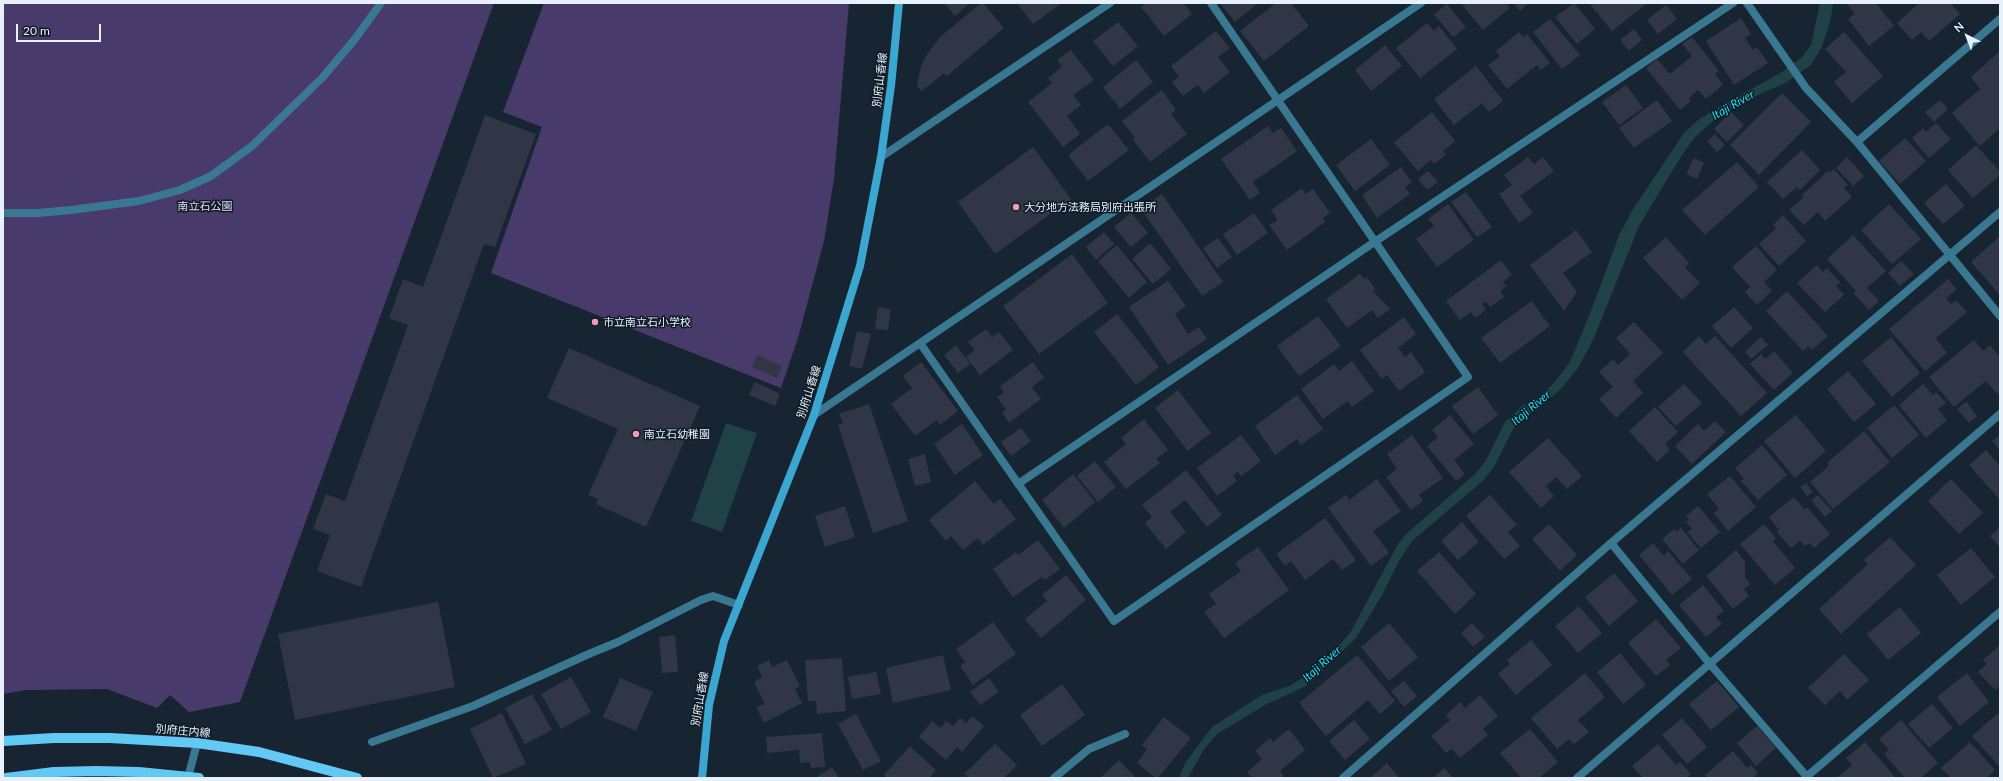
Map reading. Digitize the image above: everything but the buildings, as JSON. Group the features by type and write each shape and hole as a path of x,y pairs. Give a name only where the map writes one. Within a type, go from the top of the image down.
{"main road":[{"name":"別府山香線","path":"702,778 709,705 724,641 814,416 860,266 881,157 891,86 899,3"},
{"name":"別府庄内線","path":"3,741 54,738 110,738 197,743 259,752 357,778"},
{"path":"6,778 54,772 96,771 192,777"}],"street":[{"path":"3,213 38,213 139,201 180,190 211,176 252,146 322,78 355,39 381,3"},
{"path":"881,157 1110,3"},
{"path":"920,343 1114,621 1468,378 1376,241 1211,3"},
{"path":"814,416 1421,3"},
{"path":"1018,484 1376,241 1733,3"},
{"path":"1747,3 1806,88 1858,142 2000,316"},
{"path":"1858,142 2000,19"},
{"path":"1343,778 1611,543 2000,212"},
{"path":"1577,778 2000,414"},
{"path":"1611,543 1710,664 1807,777 2000,612"},
{"path":"372,742 473,706 591,653 625,640 701,600 713,596 739,605"},
{"path":"1054,778 1089,749 1125,734"},
{"path":"192,777 197,743"}],"green space":[{"name":"南立石公園","path":"3,3 494,3 240,702 189,712 170,695 157,708 107,689 26,690 3,694"},
{"path":"544,3 849,3 834,179 824,241 798,338 781,388 491,273 542,127 503,112"}],"water":[{"name":"Itaji River","path":"1820,3 1833,3 1831,18 1822,47 1811,65 1787,82 1743,102 1719,116 1695,137 1682,155 1639,226 1594,338 1578,368 1561,389 1539,408 1520,421 1513,429 1494,467 1483,481 1412,541 1399,561 1382,595 1356,638 1304,687 1267,704 1217,734 1204,749 1188,778 1179,778 1185,763 1212,727 1262,695 1289,686 1301,679 1339,645 1350,633 1398,544 1405,535 1474,475 1485,462 1505,422 1522,406 1535,400 1554,383 1570,362 1619,235 1633,209 1684,133 1698,120 1782,72 1802,57 1811,45"},
{"path":"726,423 757,433 722,532 691,521"}],"place":[{"name":"大分地方法務局別府出張所","path":"1016,207"},
{"name":"市立南立石小学校","path":"595,322"},
{"name":"南立石幼稚園","path":"636,434"}]}
